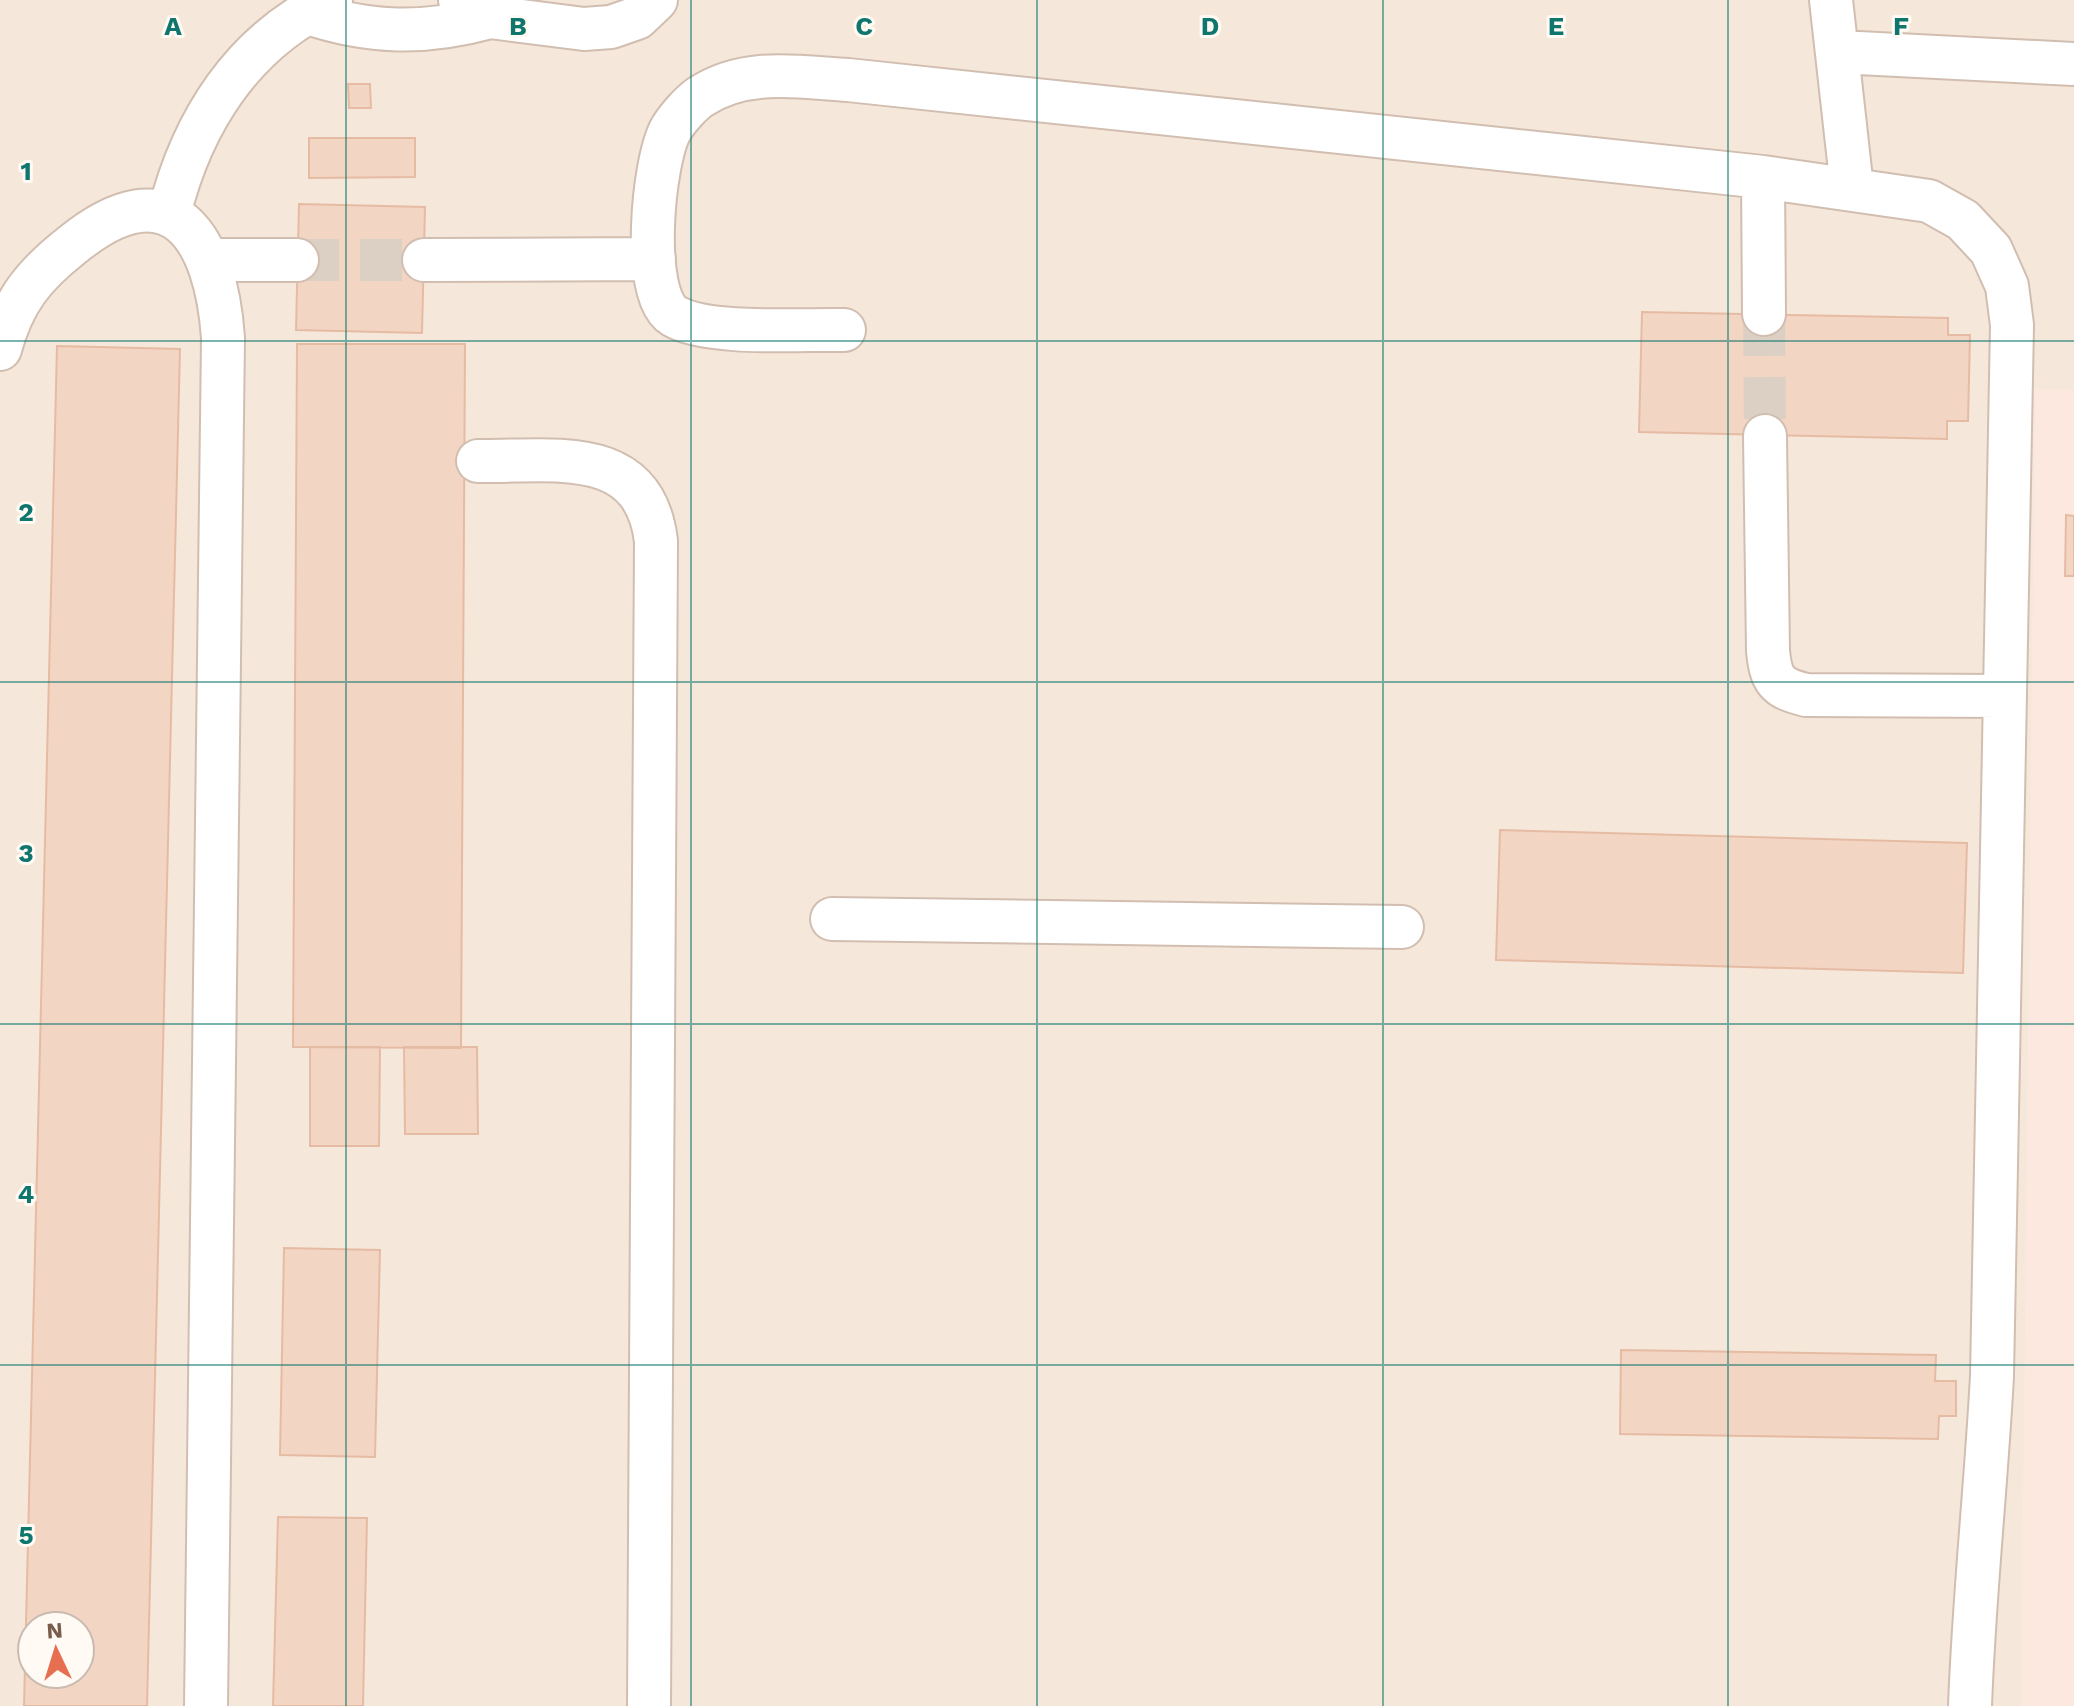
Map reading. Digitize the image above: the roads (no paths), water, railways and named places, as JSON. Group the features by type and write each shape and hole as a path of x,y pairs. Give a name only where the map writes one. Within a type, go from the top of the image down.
{"lane":[{"path":"169,214 179,174 194,135 215,99 241,66 318,6 341,24 378,31 454,27 475,8 584,29 611,27 637,18 656,0"},
{"path":"1831,0 1852,188"},
{"path":"1839,52 2074,64"},
{"path":"844,330 699,326 671,315 656,290 654,259 658,167 671,129 698,99 733,80 773,75 1852,188 1929,201 1963,220 1991,250 2007,286 2012,325 1992,1376 1985,1502 1977,1556 1970,1706"},
{"path":"1763,177 1764,314"},
{"path":"0,349 14,309 35,275 98,223 130,210 169,214 193,231 210,260 221,301 223,338 206,1706"},
{"path":"424,260 654,259"},
{"path":"210,260 297,260"},
{"path":"1765,436 1768,651 1770,673 1784,690 1806,695 2005,696"},
{"path":"478,461 583,463 606,467 627,478 643,496 653,517 656,541 649,1706"},
{"path":"832,919 1402,927"}],"tunnel":[{"path":"297,260 424,260"},
{"path":"1764,314 1765,436"}]}
